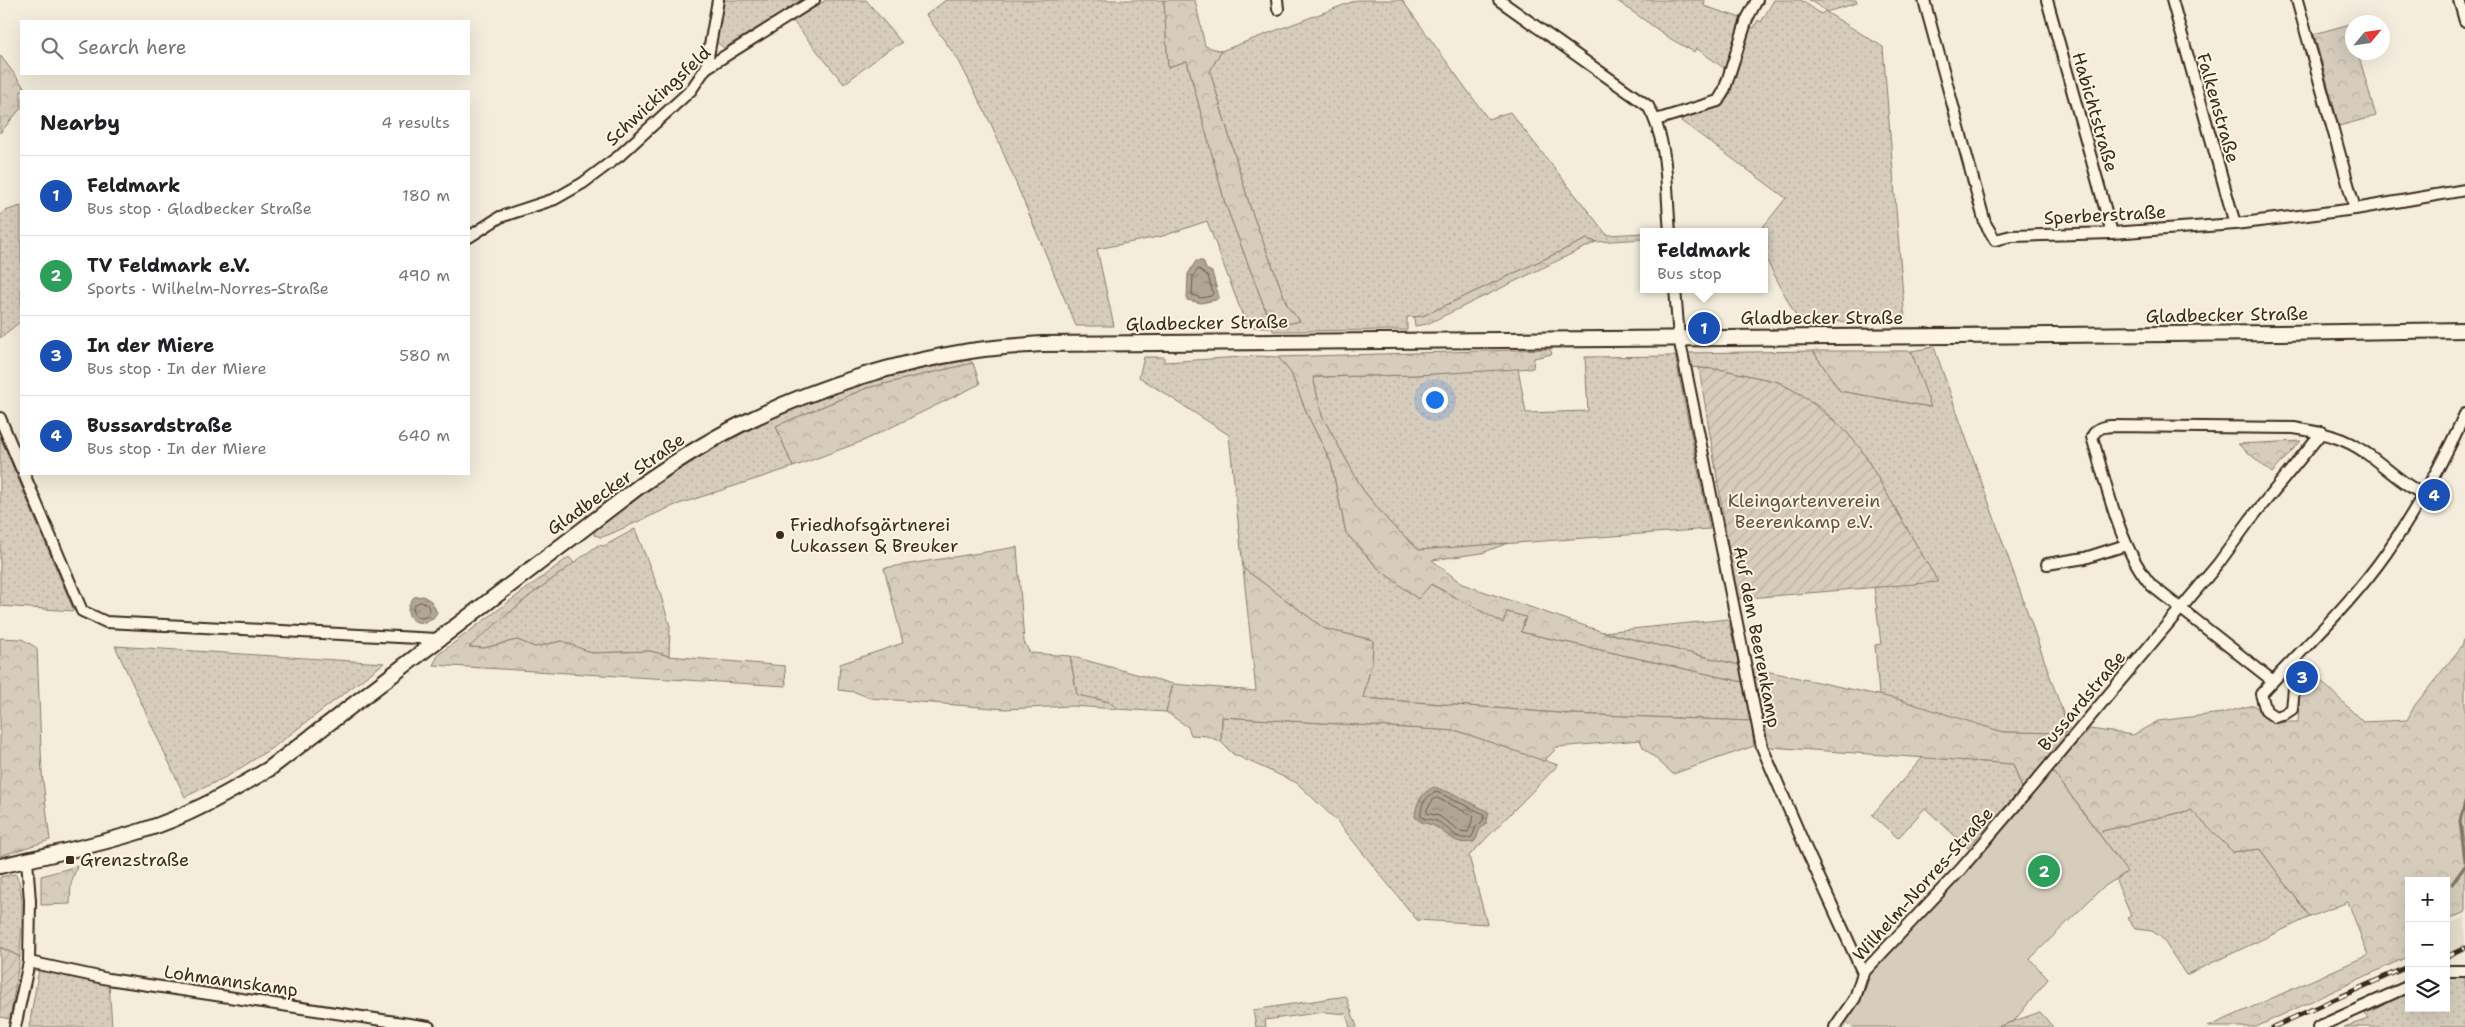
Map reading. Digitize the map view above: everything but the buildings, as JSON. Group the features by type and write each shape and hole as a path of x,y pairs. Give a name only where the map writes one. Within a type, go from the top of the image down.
{"main road":[{"name":"Gladbecker Straße","path":"0,866 142,831 189,812 269,770 437,639 641,485 683,457 752,419 818,391 889,368 971,351 1042,344 2279,334 2465,330"}],"street":[{"path":"706,68 718,0"},
{"name":"Schwickingsfeld","path":"470,236 500,217 555,199 583,184 619,156 691,90 706,68 814,0"},
{"path":"1499,0 1648,106 1656,120 1661,136 1670,228"},
{"path":"1656,120 1718,101 1724,91 1747,19 1757,0"},
{"name":"Sperberstraße","path":"1924,0 1985,224 1994,240 2011,236 2112,233 2235,224 2355,208 2465,190"},
{"name":"Habichtstraße","path":"2047,0 2112,233"},
{"name":"Falkenstraße","path":"2172,0 2235,224"},
{"path":"2297,0 2355,208"},
{"path":"2459,0 2465,21"},
{"name":"Auf dem Beerenkamp","path":"1675,293 1680,338 1762,747 1806,851 1863,973"},
{"path":"2297,658 2292,709 2283,715 2275,717 2266,711 2261,694 2297,658 2386,553 2423,494 2451,444 2465,414"},
{"path":"0,418 20,466"},
{"path":"2273,681 2152,586 2138,571 2126,545 2092,437 2095,431 2102,427 2294,428 2322,432 2349,442 2366,452 2412,489 2423,494"},
{"name":"Bussardstraße","path":"2045,770 2181,608 2322,432"},
{"path":"24,475 82,611 106,622 437,639"},
{"path":"2047,564 2085,558 2126,545"},
{"name":"Wilhelm-Norres-Straße","path":"1834,1027 1856,998 1863,973 1958,871 2045,770"},
{"path":"15,1027 28,962 30,901 27,860"},
{"name":"Lohmannskamp","path":"28,962 108,979 428,1027"},
{"path":"2450,971 2465,972"},
{"path":"2318,1027 2405,988"}],"shaded area":[{"path":"2465,917 2465,952 2450,958 2450,923"}],"green space":[{"path":"723,0 803,0 724,48 715,41"},
{"path":"826,0 866,0 902,43 888,50 844,84 792,20"},
{"path":"946,0 1164,0 1168,67 1187,61 1225,203 1272,327 1247,327 1207,221 1163,236 1097,249 1114,326 1076,326 992,126 959,61 926,15"},
{"path":"1164,0 1195,0 1205,46 1221,51 1210,71 1251,210 1288,307 1300,321 1272,327 1225,203 1187,61 1168,67"},
{"path":"1357,0 1402,0 1488,119 1510,112 1607,235 1640,233 1640,239 1596,242 1587,239 1423,316 1407,317 1407,330 1273,331 1272,327 1300,321 1288,307 1251,210 1210,71 1221,51"},
{"path":"1616,0 1705,0 1704,6 1744,19 1728,71 1696,48 1694,52 1671,39"},
{"path":"1774,0 1801,0 1821,14 1826,11 1809,0 1856,0 1857,3 1826,12 1883,47 1905,321 1799,322 1768,263 1768,228 1762,228 1786,198 1677,118 1710,108 1728,98 1734,79 1731,77 1748,26 1754,28 1758,20 1761,22"},
{"path":"2345,25 2345,60 2360,60 2376,116 2339,126 2314,34"},
{"path":"0,55 26,90 20,90 20,109 0,133"},
{"path":"20,206 20,322 0,338 0,216 5,211"},
{"path":"1587,239 1596,242 1427,324 1415,326 1414,317 1423,316"},
{"path":"1934,347 2070,733 2003,732 1879,696 1875,645 1881,644 1874,587 1937,581 1861,449 1843,428 1822,409 1778,382 1724,370 1689,367 1687,353 1813,351 1840,391 1930,407 1911,351"},
{"path":"1550,349 1552,354 1534,358 1533,368 1417,375 1313,377 1322,416 1363,490 1389,522 1419,550 1508,543 1482,553 1432,560 1462,584 1603,632 1739,665 1743,682 1521,632 1526,617 1507,612 1503,623 1431,584 1418,599 1379,569 1346,533 1331,462 1308,416 1291,373 1278,357"},
{"path":"1813,351 1911,351 1931,407 1840,391"},
{"path":"1257,356 1278,357 1291,373 1308,416 1331,462 1346,533 1379,569 1418,599 1430,584 1503,622 1507,612 1526,617 1521,632 1743,682 1751,721 1571,714 1363,698 1372,661 1373,640 1325,629 1243,568 1229,435 1139,377 1144,357 1164,357 1164,362"},
{"path":"1675,356 1710,529 1419,550 1389,522 1363,490 1322,416 1313,377 1417,375 1518,368 1526,413 1588,411 1585,357"},
{"path":"969,360 973,363 867,388 776,426 793,467 673,506 608,535 601,537 594,535 595,530 628,505 697,458 771,419 848,388 898,374"},
{"path":"973,363 980,384 863,441 793,467 776,426 867,388"},
{"name":"Kleingartenverein Beerenkamp e.V.","path":"1699,368 1724,370 1778,382 1802,395 1843,428 1861,449 1938,582 1737,599"},
{"path":"0,436 74,611 0,606"},
{"path":"2301,441 2272,473 2238,444"},
{"path":"635,529 659,590 670,626 669,656 650,651 592,653 562,641 535,647 517,640 484,648 468,647 528,597 598,545 604,546"},
{"path":"1017,547 1024,642 1030,653 1070,656 1077,695 1110,702 1117,709 1072,706 1005,709 870,698 855,692 838,690 840,664 903,643 884,568"},
{"path":"569,557 574,563 528,597 469,647 484,648 517,640 535,647 562,641 592,653 650,651 669,656 785,666 786,686 433,665 439,654"},
{"path":"1243,568 1325,629 1373,640 1372,661 1363,698 1571,714 1751,721 1754,746 1673,774 1643,747 1640,740 1558,747 1544,761 1458,731 1222,717 1221,742 1207,736 1191,735 1188,727 1166,712 1173,684 1256,691"},
{"path":"1728,619 1739,665 1603,632"},
{"path":"2465,636 2465,912 2450,919 2450,877 2405,877 2405,958 2256,1027 2208,1027 2368,955 2348,902 2310,917 2260,849 2233,852 2191,810 2098,832 2052,770 2090,729 2133,735 2158,721 2222,713 2254,705 2272,722 2298,722 2301,670 2305,665 2363,722 2407,720 2415,705 2462,646"},
{"path":"0,638 22,639 37,648 42,773 50,840 0,856"},
{"path":"115,646 384,663 275,746 228,776 185,797"},
{"path":"1070,656 1173,684 1166,712 1117,709 1110,702 1077,695"},
{"path":"1752,668 1897,699 2003,732 2070,733 2022,788 2013,764 1769,747"},
{"path":"1222,717 1458,731 1558,765 1469,856 1487,924 1417,920 1337,821 1297,783 1233,754 1221,742"},
{"path":"1923,757 2013,764 2022,788 1968,848 1925,808 1898,838 1872,815"},
{"path":"2052,770 2127,872 2102,888 2030,959 2048,979 2014,1021 1997,1027 1852,1027 1845,1021 1863,995 1871,973"},
{"path":"2191,810 2233,852 2260,849 2310,917 2186,975 2162,938 2152,931 2135,929 2127,918 2131,916 2115,878 2126,872 2098,832"},
{"path":"77,866 71,884 70,904 41,905 41,876"},
{"path":"15,874 19,881 22,902 20,957 0,947 0,877"},
{"path":"0,947 20,957 10,1019 0,1017"},
{"path":"39,969 109,983 112,1027 29,1027"},
{"path":"2450,974 2465,975 2465,1027 2344,1027 2368,1019 2365,1014 2405,994 2405,1012 2450,1012"},
{"path":"1346,996 1357,1027 1350,1027 1346,1014 1325,1012 1265,1020 1266,1027 1256,1027 1253,1010"},
{"path":"2040,1012 2053,1027 1997,1027"}],"water":[{"path":"1196,261 1203,261 1206,269 1212,272 1219,297 1216,300 1201,303 1187,300 1188,274"},
{"path":"423,596 431,601 437,612 432,619 420,623 410,617 408,612 409,605 414,597"},
{"path":"1434,787 1454,794 1489,812 1486,824 1480,829 1475,841 1458,842 1436,827 1415,817 1420,799"}],"waterway":[{"path":"2465,802 2460,821 2465,861"},
{"path":"2452,884 2465,866"}],"railway":[{"path":"2450,955 2465,948"},
{"path":"2273,1027 2407,967"}],"place":[{"name":"Feldmark","path":"1704,328"},
{"name":"Bussardstraße","path":"2434,495"},
{"name":"Friedhofsgärtnerei Lukassen & Breuker","path":"780,535"},
{"name":"In der Miere","path":"2302,677"},
{"name":"Grenzstraße","path":"70,860"},
{"name":"TV Feldmark e.V.","path":"2044,871"}]}
